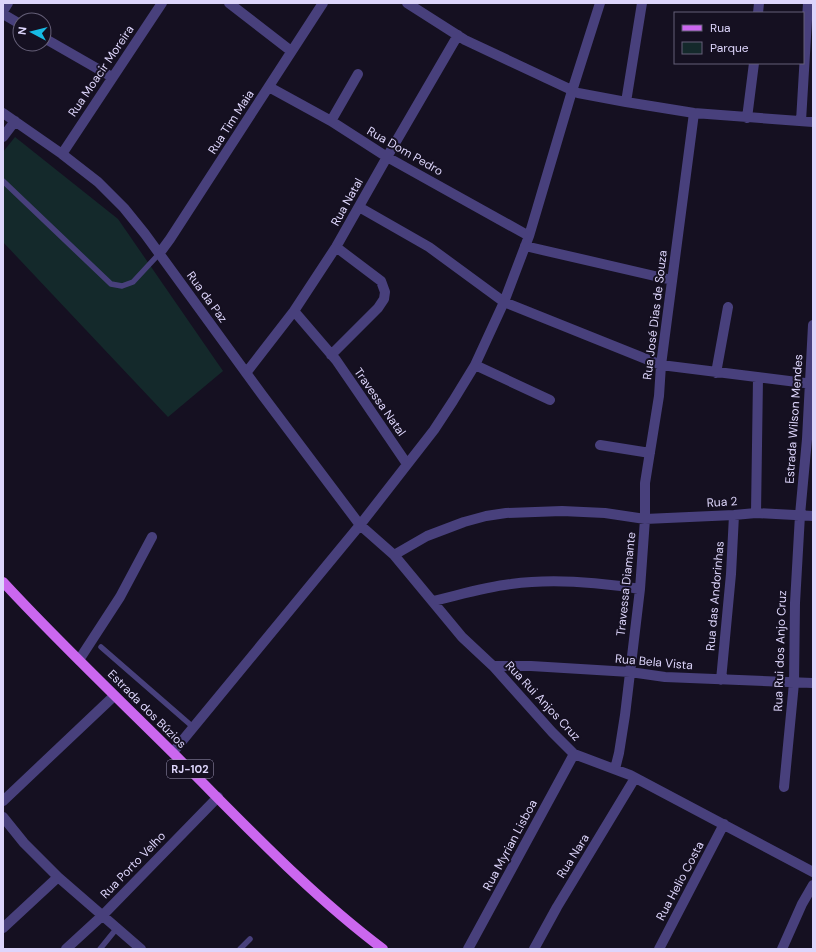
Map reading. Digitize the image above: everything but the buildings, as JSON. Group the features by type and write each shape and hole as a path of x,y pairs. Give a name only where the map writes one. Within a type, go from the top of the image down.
{"main road":[{"name":"Estrada dos Búzios","path":"4,586 295,873 359,931 383,949"}],"street":[{"path":"3,11 8,3"},
{"name":"Rua Moacir Moreira","path":"62,154 162,3"},
{"path":"229,3 291,50"},
{"name":"Rua Tim Maia","path":"159,254 323,3"},
{"path":"407,3 458,35 572,91 626,102 694,113 813,122"},
{"path":"172,752 360,526 434,430 475,365 504,302 525,246 600,3"},
{"path":"626,102 642,3"},
{"path":"801,121 808,3"},
{"path":"3,14 12,19"},
{"name":"Rua Natal","path":"246,373 294,311 336,247 458,35"},
{"path":"52,43 112,77"},
{"path":"747,118 754,64"},
{"path":"331,121 358,74"},
{"name":"Rua Dom Pedro","path":"269,87 331,121 387,157 528,236"},
{"name":"Rua da Paz","path":"3,113 62,154 98,182 124,208 360,526"},
{"name":"Rua José Dias de Souza","path":"645,519 645,483 659,396 661,365 694,113"},
{"path":"3,137 15,121"},
{"path":"359,207 429,247 504,302 661,365 812,384"},
{"path":"525,246 672,280"},
{"path":"331,355 378,308 384,299 385,292 380,282 336,247"},
{"path":"716,373 728,307"},
{"name":"Travessa Natal","path":"294,311 331,355 407,464"},
{"name":"Estrada Wilson Mendes","path":"800,515 810,439 813,325"},
{"path":"475,365 550,400"},
{"path":"756,513 758,378"},
{"path":"600,445 650,452"},
{"name":"Rua 2","path":"394,555 427,536 464,522 499,514 562,511 605,513 645,519 756,513 800,515"},
{"name":"Rua das Andorinhas","path":"721,680 731,574 734,515"},
{"path":"800,515 813,516"},
{"name":"Rua Rui dos Anjo Cruz","path":"784,787 794,683 795,603 800,515"},
{"name":"Travessa Diamante","path":"615,769 619,753 640,589 645,519"},
{"name":"Rua Rui Anjos Cruz","path":"360,526 394,555 462,637 493,666 552,732 574,754 636,778 813,872"},
{"path":"79,660 120,597 152,537"},
{"path":"433,601 511,584 542,581 603,583 640,589"},
{"name":"Rua Bela Vista","path":"493,666 531,666 630,672 665,677 813,683"},
{"path":"3,801 114,696"},
{"name":"Rua Myrian Lisboa","path":"468,949 574,754"},
{"name":"Rua Nara","path":"534,949 557,907 636,778"},
{"name":"Rua Porto Velho","path":"66,949 103,915 218,797"},
{"path":"3,816 24,843 58,877 141,949"},
{"name":"Rua Helio Costa","path":"659,949 724,824"},
{"path":"3,928 58,877"},
{"path":"782,949 799,910 813,885"}],"lane":[{"path":"3,181 111,284 122,286 133,282 159,254"},
{"path":"101,647 193,727"},
{"path":"100,949 117,928"},
{"path":"240,949 250,938"}],"green space":[{"path":"15,137 118,219 223,371 168,417 3,242 3,152"}]}
